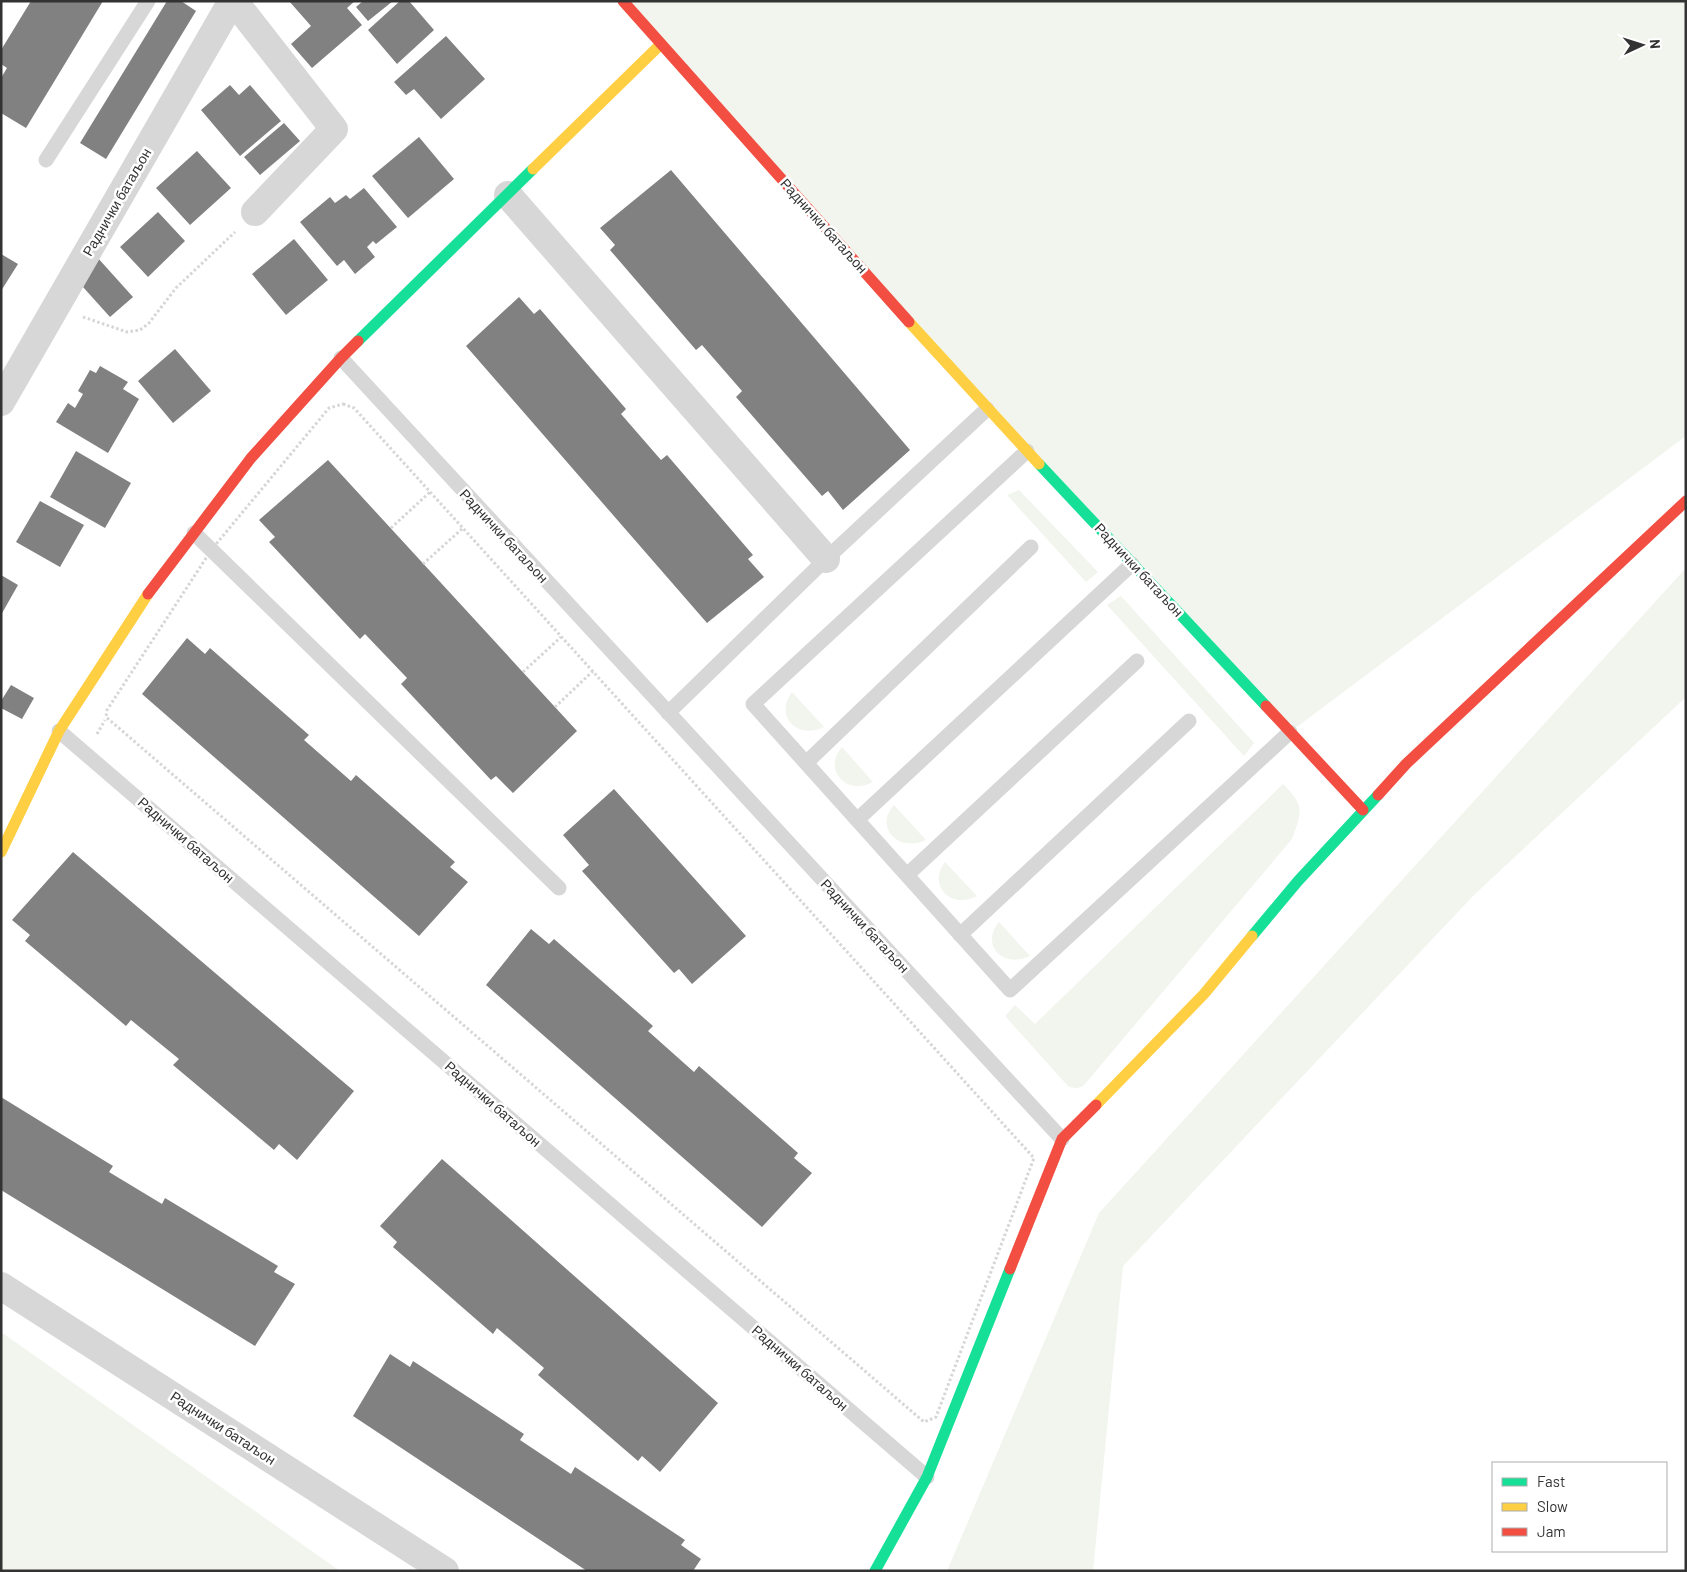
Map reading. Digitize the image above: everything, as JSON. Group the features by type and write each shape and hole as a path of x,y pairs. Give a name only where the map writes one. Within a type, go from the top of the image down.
{"street":[{"path":"233,1 334,129 255,212"},
{"name":"Раднички батаљон","path":"1,402 233,1"},
{"name":"Раднички батаљон","path":"623,1 987,409 1363,810"},
{"path":"1,852 59,731 143,601 251,458 341,358 661,44"},
{"path":"508,195 826,559"},
{"path":"875,1571 927,1477 1062,1139 1204,994 1298,881 1406,764 1686,501"},
{"name":"Раднички батаљон","path":"1,1286 445,1571"}],"lane":[{"path":"46,160 148,1"},
{"name":"Раднички батаљон","path":"341,358 1062,1139"},
{"path":"668,713 826,559 987,409"},
{"path":"1027,451 753,704 1010,990 1290,732"},
{"path":"194,533 559,888"},
{"path":"806,763 1031,548"},
{"path":"857,820 1132,564"},
{"path":"907,876 1137,661"},
{"path":"960,935 1189,721"},
{"name":"Раднички батаљон","path":"59,731 927,1477"}],"path":[{"path":"56,307 127,332 140,330 149,323 176,288 255,212"},
{"path":"343,404 354,408 463,528 1034,1158 936,1417 924,1422 106,717 106,710 212,550 329,408 343,404"},
{"path":"391,528 430,492"},
{"path":"423,564 463,528"},
{"path":"523,672 561,637"},
{"path":"555,707 593,671"}],"shaded area":[{"path":"623,1 1686,1 1686,436 1290,732"},
{"path":"1019,490 1098,572 1086,582 1007,495"},
{"path":"1686,568 1686,697 1474,895 1123,1266 1093,1571 947,1571 1099,1213"},
{"path":"1121,596 1254,743 1244,756 1107,605"},
{"path":"792,692 824,727 805,730 797,728 791,723 787,717 786,709 787,701"},
{"path":"842,747 873,782 854,786 840,778 836,772 835,764"},
{"path":"1283,784 1295,798 1300,810 1292,839 1084,1085 1076,1088 1068,1086 1005,1016 1015,1005 1035,1024"},
{"path":"894,805 926,840 906,843 892,836 887,822 888,813"},
{"path":"945,862 977,896 967,900 959,900 944,893 940,887 939,879 940,871"},
{"path":"999,922 1030,956 1011,959 997,953 992,939"},
{"path":"1,1332 340,1571 1,1571"}],"building":[{"path":"31,1 103,1 26,128 1,113 1,78 7,68 1,64 1,50"},
{"path":"167,1 181,1 196,11 106,159 80,143"},
{"path":"289,1 355,1 347,8 362,25 312,68 291,44 311,26"},
{"path":"363,1 393,1 368,21 356,7"},
{"path":"400,1 409,1 434,30 397,64 368,30"},
{"path":"446,36 485,79 441,119 414,89 406,95 394,82"},
{"path":"230,85 239,95 250,85 281,121 240,156 201,110"},
{"path":"284,123 300,141 260,175 244,157"},
{"path":"419,137 454,179 408,218 372,176"},
{"path":"197,151 231,188 190,225 156,188"},
{"path":"671,170 910,450 843,510 828,491 822,496 736,397 742,391 702,345 696,350 610,250 615,245 600,228"},
{"path":"364,188 397,227 376,244 373,241 367,247 375,257 355,274 344,260 337,266 300,222 330,197 335,203 346,195 350,199"},
{"path":"158,212 185,241 148,277 120,247"},
{"path":"294,239 328,280 286,315 252,274"},
{"path":"1,254 18,264 1,291"},
{"path":"97,257 133,297 110,317 83,287"},
{"path":"519,297 534,314 540,309 626,409 621,414 661,460 667,455 753,555 748,559 764,577 707,623 466,346"},
{"path":"175,349 211,391 173,423 138,381"},
{"path":"100,366 128,382 123,389 139,399 108,453 56,422 68,403 75,408 83,394 78,391 90,370 96,373"},
{"path":"76,451 131,483 105,528 50,497"},
{"path":"328,460 577,731 513,793 496,776 491,780 401,684 407,678 365,634 360,639 269,542 275,537 259,520"},
{"path":"40,501 84,525 60,567 16,542"},
{"path":"1,575 18,585 1,615"},
{"path":"187,638 205,654 210,648 309,735 304,740 351,781 356,775 455,862 450,867 468,882 419,936 142,694"},
{"path":"11,685 34,698 22,719 1,708 1,701"},
{"path":"614,789 746,936 692,984 679,969 674,973 582,871 589,865 563,835"},
{"path":"73,852 354,1091 297,1160 279,1144 274,1150 173,1065 179,1059 131,1020 126,1026 25,941 30,935 12,920"},
{"path":"531,929 549,944 554,939 653,1026 648,1031 694,1072 699,1066 798,1153 794,1158 812,1173 762,1227 486,985"},
{"path":"1,1097 113,1166 109,1172 162,1204 165,1198 278,1266 274,1272 295,1284 255,1346 1,1190"},
{"path":"442,1159 718,1403 660,1472 642,1456 638,1461 538,1375 544,1368 497,1328 493,1334 393,1247 397,1242 380,1226"},
{"path":"390,1354 410,1367 413,1361 524,1434 520,1440 571,1474 575,1467 685,1540 681,1545 701,1559 693,1571 587,1571 353,1416"}],"traffic: fast":[{"path":"358,341 533,169"},
{"path":"1039,464 1266,706"},
{"path":"1252,936 1298,881 1378,795"},
{"path":"875,1571 927,1477 1010,1269"}],"traffic: slow":[{"path":"533,169 661,44"},
{"path":"909,322 1039,464"},
{"path":"1,852 59,731 148,594"},
{"path":"1096,1105 1204,994 1252,936"}],"traffic: jam":[{"path":"623,1 909,322"},
{"path":"148,594 251,458 358,341"},
{"path":"1378,795 1406,764 1686,501"},
{"path":"1266,706 1363,810"},
{"path":"1010,1269 1062,1139 1096,1105"}]}
